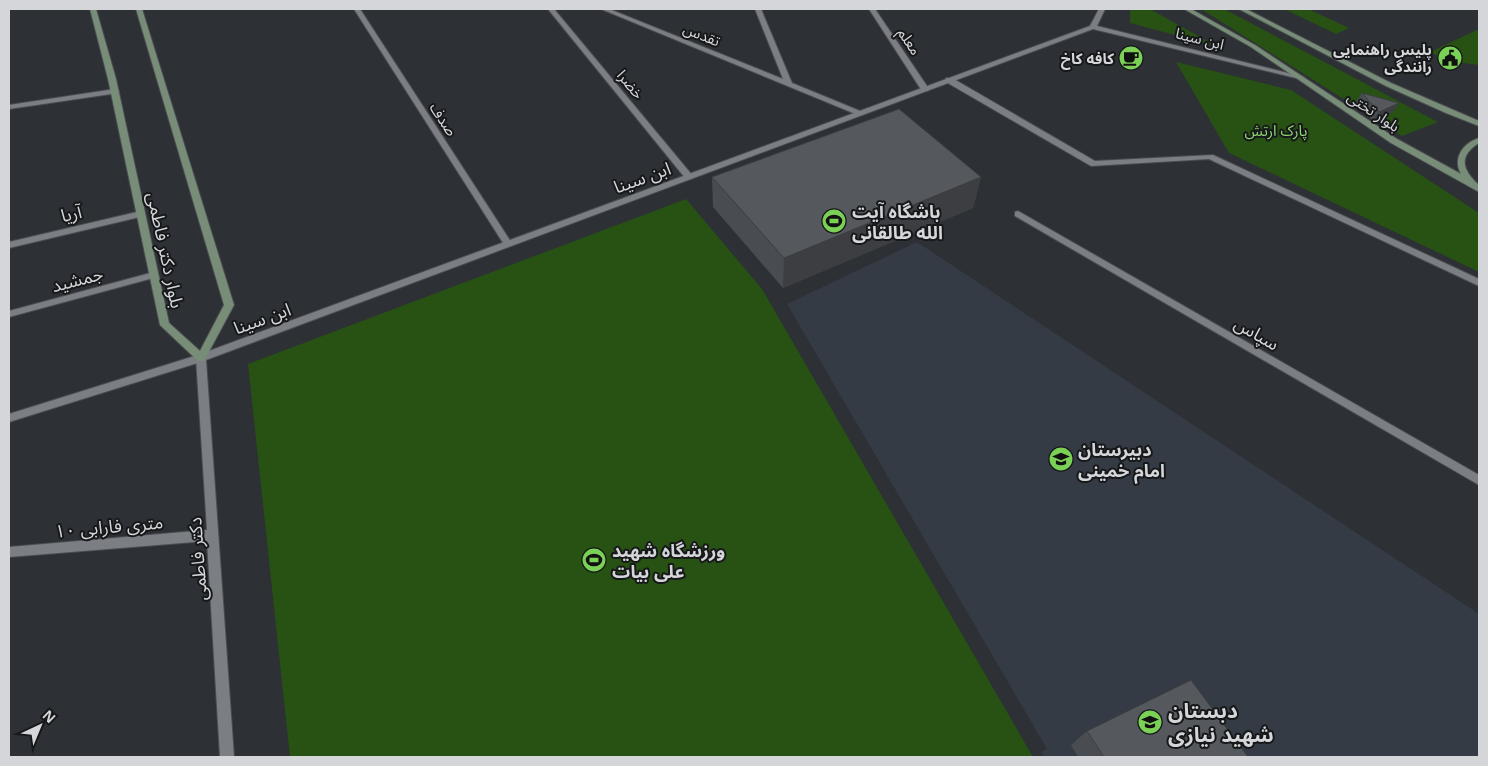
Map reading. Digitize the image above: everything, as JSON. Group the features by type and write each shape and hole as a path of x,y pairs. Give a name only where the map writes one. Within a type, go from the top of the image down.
{"main road":[{"name":"بلوار دکتر فاطمی","path":"93,9 114,91 165,325 201,358"},
{"path":"139,9 229,305 201,358"},
{"name":"بلوار تختی","path":"1187,9 1253,46 1394,142 1476,187"},
{"name":"بلوار تختی","path":"1242,9 1376,80 1479,124"},
{"path":"1476,187 1463,171 1461,154 1468,146 1479,140"}],"street":[{"name":"صدف","path":"356,9 508,244"},
{"name":"خضرا","path":"551,9 690,177"},
{"name":"تقدس","path":"604,9 861,113"},
{"path":"758,9 789,84"},
{"name":"معلم","path":"872,9 925,89"},
{"path":"1093,27 1102,9"},
{"name":"ابن سینا","path":"9,418 201,358 1093,27 1300,77"},
{"path":"949,80 1094,164 1210,157 1479,283"},
{"path":"9,108 114,91"},
{"name":"آریا","path":"9,245 141,214"},
{"name":"سپاس","path":"1018,214 1479,480"},
{"name":"جمشید","path":"9,314 154,275"},
{"name":"دکتر فاطمی","path":"201,358 227,757"},
{"name":"۱۰ متری فارابی","path":"9,552 213,535"}],"shaded area":[{"name":"دبیرستان امام خمینی","path":"917,242 1479,614 1479,757 1044,757 1041,752 1047,749 787,304"}],"green space":[{"path":"1130,9 1150,9 1216,46 1130,23"},
{"path":"1201,9 1224,9 1438,122 1402,136"},
{"path":"1284,9 1308,9 1349,28 1336,34"},
{"path":"1479,29 1479,65 1449,61 1430,52"},
{"name":"پارک ارتش","path":"1176,62 1291,90 1479,213 1479,272 1229,153"},
{"name":"ورزشگاه شهید علی بیات","path":"686,199 762,289 1033,757 290,757 248,364"}],"building":[{"path":"1362,93 1399,103 1379,112"},
{"name":"باشگاه آیت الله طالقانی","path":"899,109 981,177 784,258 712,177"},
{"name":"دبستان شهید نیازی","path":"1191,680 1248,757 1104,757 1087,731"}],"place":[{"name":"کافه کاخ","path":"1131,58"},
{"name":"پلیس راهنمایی رانندگی","path":"1450,58"},
{"name":"باشگاه آیت الله طالقانی","path":"834,221"},
{"name":"دبیرستان امام خمینی","path":"1061,459"},
{"name":"ورزشگاه شهید علی بیات","path":"594,560"},
{"name":"دبستان شهید نیازی","path":"1150,722"}]}
